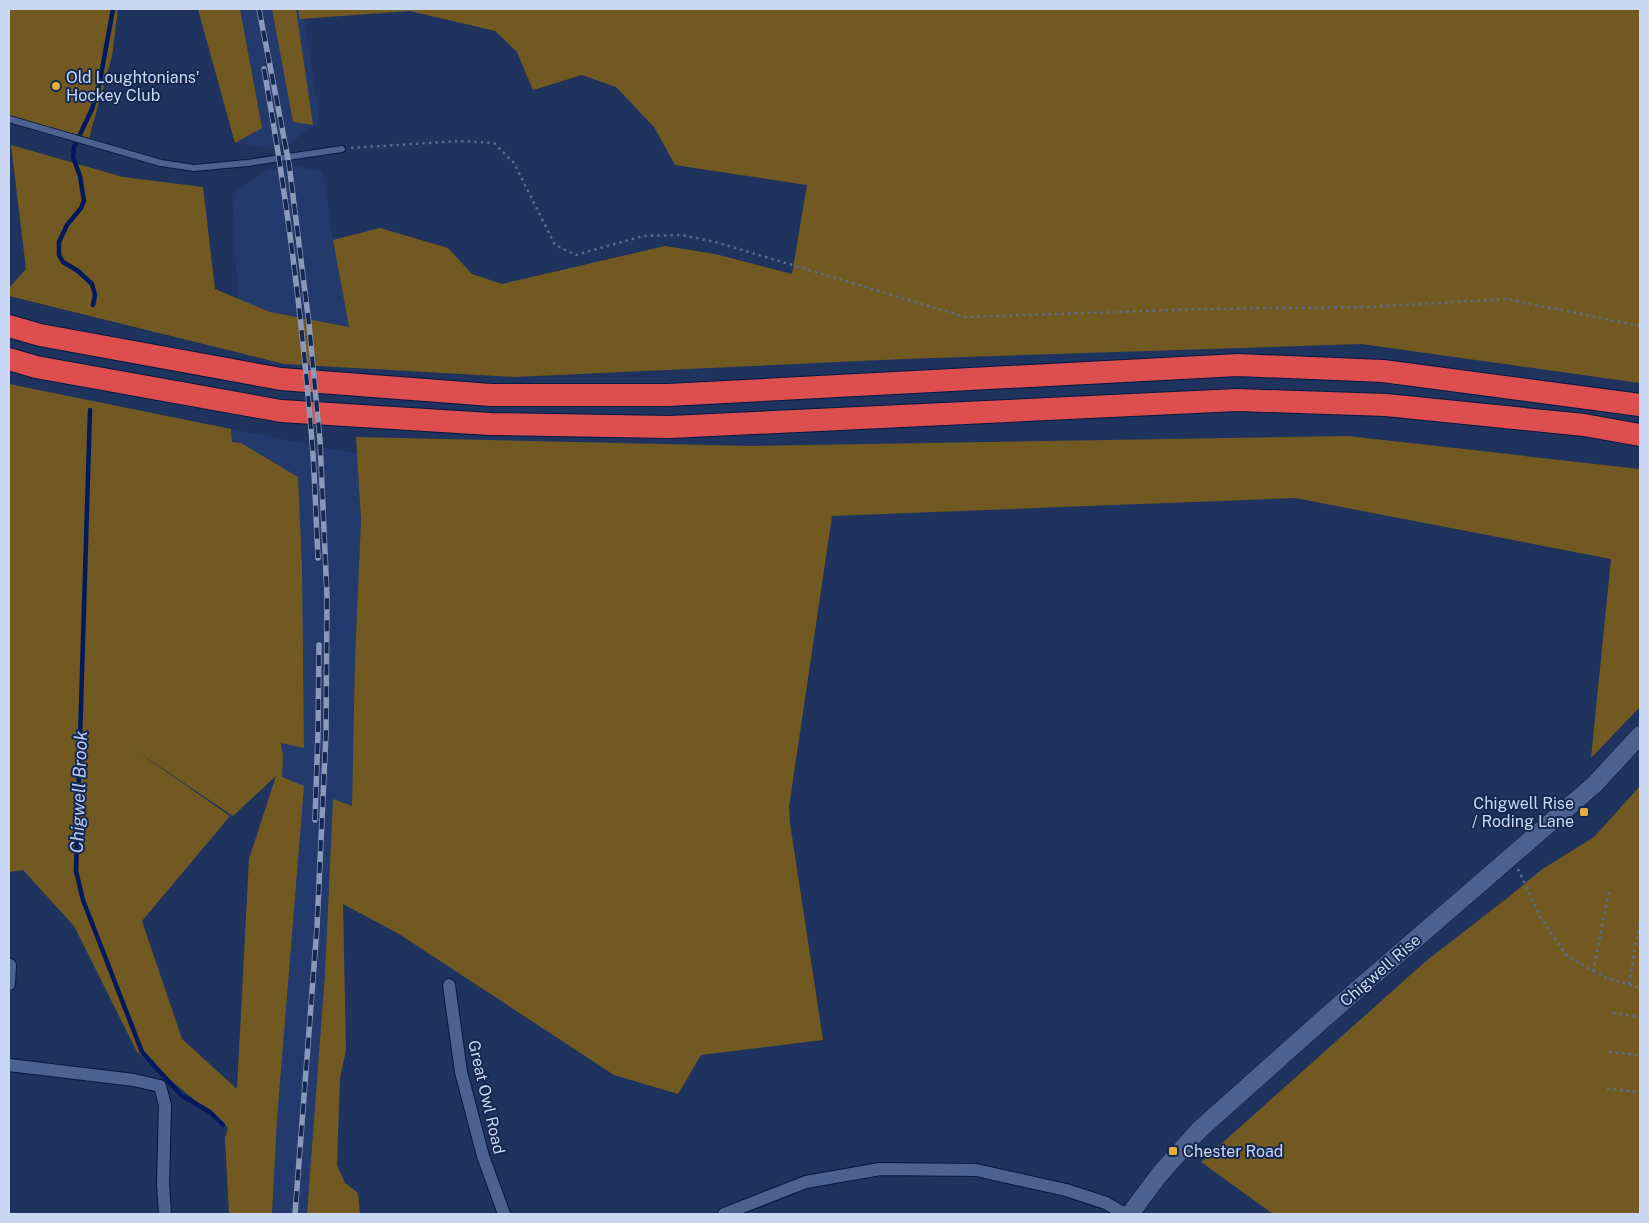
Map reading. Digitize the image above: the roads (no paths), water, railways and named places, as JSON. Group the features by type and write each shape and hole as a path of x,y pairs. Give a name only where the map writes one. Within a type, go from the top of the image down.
{"highway":[{"path":"9,326 40,335 281,379 491,395 668,395 1238,365 1383,371 1640,405"},
{"path":"9,359 36,367 281,411 490,424 670,427 1237,400 1386,405 1584,425 1640,435"}],"main road":[{"name":"Chigwell Rise","path":"1130,1214 1159,1175 1199,1130 1595,784 1640,735"}],"street":[{"path":"9,984 10,964"},
{"name":"Great Owl Road","path":"449,985 461,1072 482,1156 504,1214"},
{"path":"9,1065 134,1080 160,1086 166,1105 163,1184 165,1214"},
{"path":"724,1214 806,1182 880,1169 976,1170 1074,1193 1106,1203 1125,1214"}],"lane":[{"path":"9,119 161,163 194,168 247,163 342,149"}],"waterway":[{"name":"Chigwell Brook","path":"93,305 95,295 92,284 78,271 63,262 59,255 59,242 67,225 81,208 84,201 80,176 73,157 74,147 92,109 99,86 113,9"},
{"name":"Chigwell Brook","path":"90,410 76,871 83,900 142,1052 181,1095 210,1112 223,1125"}],"railway":[{"path":"259,9 289,164 309,324 320,441 327,596 326,733 317,927 295,1214"},
{"path":"264,69 286,207 298,301 312,441 318,558"},
{"path":"315,820 319,645"}],"place":[{"name":"Old Loughtonians' Hockey Club","path":"56,86"},
{"name":"Chigwell Rise / Roding Lane","path":"1584,812"},
{"name":"Chester Road","path":"1173,1151"}]}
